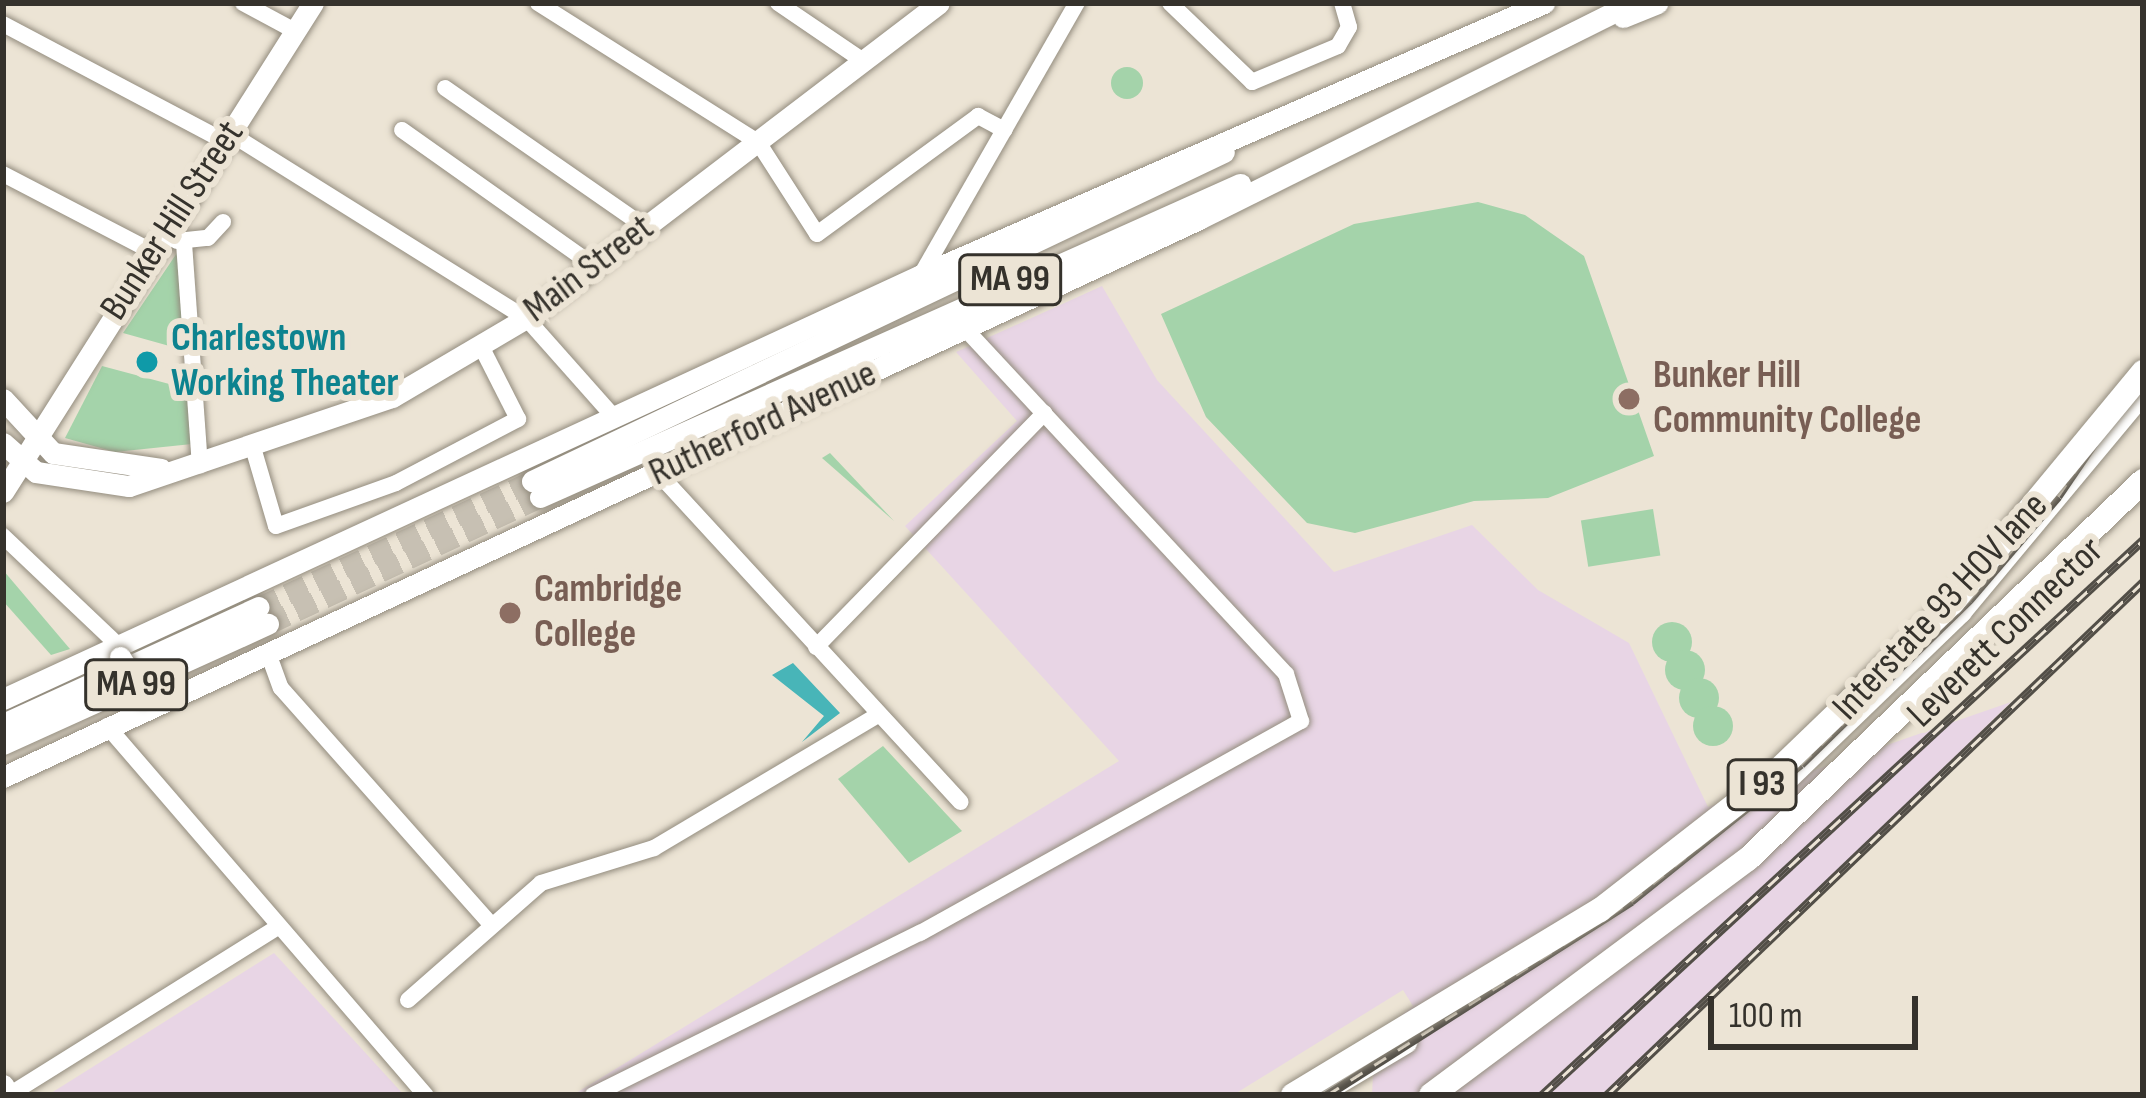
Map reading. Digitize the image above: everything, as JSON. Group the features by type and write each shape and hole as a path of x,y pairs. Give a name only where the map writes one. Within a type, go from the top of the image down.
{"highway":[{"path":"2027,537 2143,362"},
{"name":"Interstate 93 HOV lane","path":"1293,1095 1600,910 1772,776 1952,603 2143,372"},
{"name":"I 93","path":"1316,1095 1406,1044 1701,850 1890,684 2027,537 2143,394"},
{"name":"I 93","path":"1325,1095 1649,896 1795,778 1964,614 2143,394"},
{"name":"Leverett Connector","path":"1431,1095 1638,950 1839,775 2143,481"},
{"name":"Leverett Connector","path":"1452,1095 1673,937 1867,766 2143,498"},
{"path":"1293,1095 1406,1044"}],"main road":[{"name":"Bunker Hill Street","path":"34,439 168,243 313,3"},
{"name":"Main Street","path":"20,464 109,488 200,466 254,451 482,348 938,3"},
{"path":"1489,26 1529,3"},
{"name":"MA 99","path":"1489,26 1544,3"},
{"name":"MA 99","path":"1517,59 1632,3"},
{"path":"1517,59 1658,3"},
{"name":"Rutherford Avenue","path":"3,699 119,651 921,274 1489,26"},
{"name":"Rutherford Avenue","path":"3,777 153,698 268,653 658,473 1517,59"},
{"name":"MA 99","path":"1276,122 1125,205 536,489 1019,276 1298,164"},
{"path":"3,399 34,439 3,492"},
{"name":"Main Street","path":"34,439 96,466 200,466"},
{"path":"3,443 20,464"},
{"name":"MA 99","path":"3,724 263,616 3,744"},
{"path":"119,651 153,698"},
{"path":"3,1084 9,1095"}],"street":[{"path":"243,3 295,31"},
{"path":"540,3 758,142 817,234 977,116 1004,130"},
{"path":"778,3 862,60"},
{"path":"921,274 1077,3"},
{"path":"1170,3 1252,82 1338,46 1349,27 1342,3"},
{"path":"3,24 228,138 526,318 613,416"},
{"path":"445,88 645,226"},
{"path":"402,130 594,266"},
{"path":"3,174 168,243 224,222"},
{"path":"168,243 200,466"},
{"path":"593,1095 920,933 1301,722 1286,674 965,328"},
{"path":"254,451 276,526 396,482 518,419 482,348"},
{"path":"816,647 1044,413"},
{"path":"658,473 961,802"},
{"path":"3,536 119,651"},
{"path":"268,653 281,688 488,921"},
{"path":"408,1000 488,921 541,883 654,848 758,794 878,715"},
{"path":"107,726 426,1095"},
{"path":"9,1095 278,927"}],"shaded area":[{"path":"1102,286 1157,380 1334,572 1472,525 1538,590 1629,643 1708,807 2011,702 1606,1095 1372,1095 1375,1035 1413,1006 1403,990 1233,1095 573,1095 1119,761 905,526 1017,421 956,352"},
{"path":"274,953 404,1095 48,1095"}],"green space":[{"path":"1127,67 1139,71 1143,83 1139,95 1127,99 1115,95 1111,83 1115,71"},
{"path":"1478,202 1525,215 1584,256 1654,456 1548,498 1474,501 1355,533 1307,523 1206,417 1161,314 1354,224"},
{"path":"181,247 186,329 172,331 173,347 123,333"},
{"path":"102,366 188,389 192,444 115,452 65,438"},
{"path":"830,453 894,521 822,458"},
{"path":"1653,509 1660,555 1588,567 1581,520"},
{"path":"3,570 70,649 51,655 3,601"},
{"path":"1672,622 1686,628 1692,642 1686,656 1672,662 1658,656 1652,642 1658,628"},
{"path":"1685,650 1699,656 1705,670 1699,684 1685,690 1671,684 1665,670 1671,656"},
{"path":"1699,678 1713,684 1719,698 1713,712 1699,718 1685,712 1679,698 1685,684"},
{"path":"1713,706 1727,712 1733,726 1727,740 1713,746 1699,740 1693,726 1699,712"},
{"path":"883,746 962,831 909,863 838,779"}],"water":[{"path":"793,663 840,713 802,742 824,716 772,675"}],"tunnel":[{"path":"259,607 532,481"},
{"path":"268,624 540,497"}],"railway":[{"path":"1327,1095 1631,901 1801,764 1969,600 2058,496 2143,371"},
{"path":"1542,1095 2143,540"},
{"path":"1607,1095 2143,582"}],"place":[{"name":"Charlestown Working Theater","path":"147,362"},
{"name":"Bunker Hill Community College","path":"1629,399"},
{"name":"Cambridge College","path":"510,613"}]}
